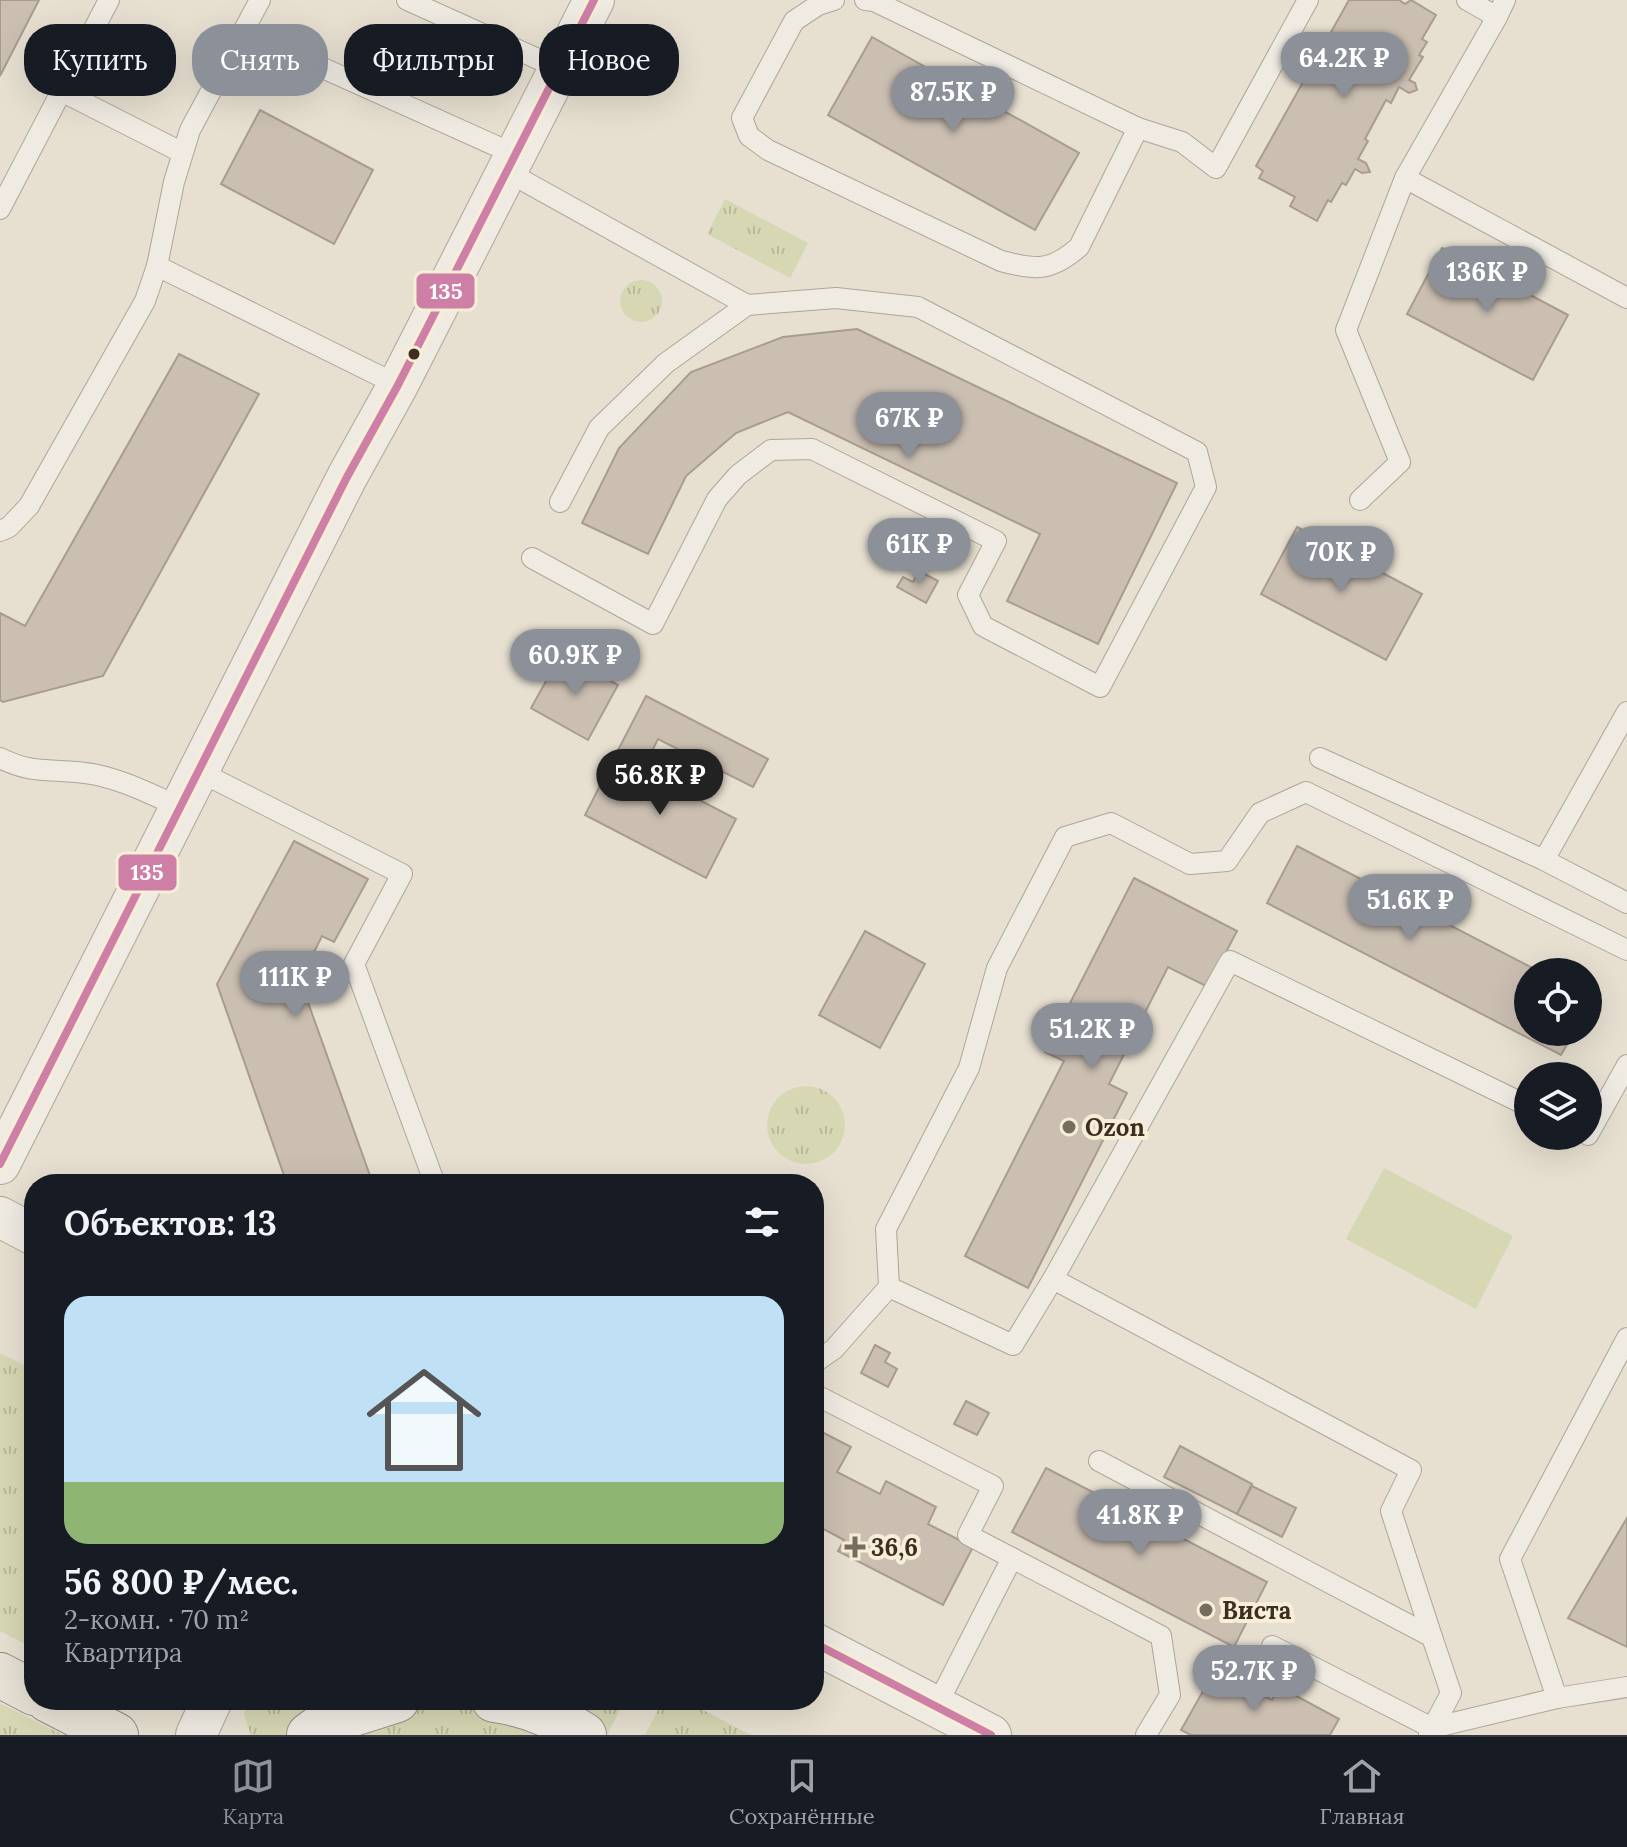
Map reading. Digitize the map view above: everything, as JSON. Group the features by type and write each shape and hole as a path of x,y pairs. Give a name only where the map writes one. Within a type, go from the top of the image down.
{"main road":[{"path":"0,1675 24,1688"},
{"path":"67,1710 116,1735"},
{"path":"309,1735 325,1723 366,1710"},
{"path":"531,1710 563,1721 584,1735"}],"street":[{"path":"581,24 594,0"},
{"path":"0,1164 347,477 398,385 544,96"},
{"path":"0,1217 24,1230"},
{"path":"824,1648 991,1735"},
{"path":"196,1735 207,1710"}],"lane":[{"path":"97,24 109,0"},
{"path":"247,24 260,0"},
{"path":"407,0 539,59"},
{"path":"834,0 818,5 794,21 742,118 749,136 768,150 1001,261 1035,270 1062,262 1079,247 1138,128"},
{"path":"865,0 874,1 1138,128 1182,142 1216,168 1308,0"},
{"path":"1360,500 1400,462 1346,330 1405,178 1501,9 1467,0"},
{"path":"328,74 510,163 747,305"},
{"path":"0,209 61,96"},
{"path":"71,96 181,152"},
{"path":"0,531 9,527 29,506 145,301 157,266 181,152 208,96"},
{"path":"1405,178 1627,298"},
{"path":"157,266 398,385"},
{"path":"532,558 653,624 717,499 738,475 771,450 812,449 996,541 968,595 983,626 1100,687 1206,487 1197,452 918,307 836,298 747,305 666,363 599,428 560,502"},
{"path":"1544,860 1627,712"},
{"path":"0,758 39,771 86,773 118,781 180,807"},
{"path":"1320,758 1544,860 1627,903"},
{"path":"198,771 402,874 354,964 431,1174"},
{"path":"824,1356 834,1349 889,1287 886,1229 969,1068 997,968 1065,837 1111,823 1190,864 1227,861 1260,813 1306,792 1627,950"},
{"path":"889,1287 1013,1345 1230,961 1514,1099"},
{"path":"1602,1110 1627,1065"},
{"path":"1053,1279 1411,1470 1391,1511 1451,1693 1430,1732"},
{"path":"1557,1698 1510,1559 1627,1338"},
{"path":"824,1399 993,1486 968,1535 1161,1636 1170,1695 1146,1735"},
{"path":"1099,1461 1432,1637"},
{"path":"936,1707 1012,1558"},
{"path":"1272,1646 1430,1732 1557,1698 1627,1687"}],"green space":[{"path":"725,199 808,243 790,278 707,234"},
{"path":"641,280 656,286 662,301 656,316 641,322 626,316 620,301 626,286"},
{"path":"806,1086 821,1089 834,1097 842,1110 845,1125 842,1140 834,1153 821,1161 806,1164 791,1161 778,1153 770,1140 767,1125 770,1110 778,1097 791,1089"},
{"path":"1384,1168 1513,1236 1476,1309 1346,1239"},
{"path":"0,1353 24,1365 24,1644 0,1631"},
{"path":"0,1703 63,1735 0,1735"},
{"path":"245,1710 620,1710 607,1735 251,1735"},
{"path":"658,1710 703,1710 751,1735 645,1735"}],"building":[{"path":"0,0 39,0 24,24 0,76"},
{"path":"1349,0 1399,0 1405,4 1411,0 1436,15 1422,39 1427,42 1419,55 1423,57 1409,80 1415,83 1417,90 1409,93 1399,87 1391,103 1386,100 1365,139 1368,141 1358,159 1366,163 1370,172 1362,173 1355,169 1346,185 1342,183 1331,202 1328,200 1317,221 1290,206 1295,197 1259,178 1263,171 1256,166"},
{"path":"872,37 1079,153 1035,230 828,115"},
{"path":"260,110 373,170 334,244 221,184"},
{"path":"1442,248 1568,315 1533,380 1407,314"},
{"path":"857,329 1177,483 1098,644 1007,601 1040,534 788,412 736,433 686,476 648,554 582,523 619,448 691,372 783,337"},
{"path":"179,354 259,394 103,676 3,702 0,700 0,613 25,626"},
{"path":"1297,527 1422,594 1386,660 1261,594"},
{"path":"919,571 938,581 926,603 897,587 903,577 913,582"},
{"path":"561,654 618,685 588,740 531,708"},
{"path":"646,696 768,759 753,787 658,739 642,771 615,756"},
{"path":"615,756 736,819 706,878 585,815"},
{"path":"294,841 368,879 334,942 322,936 300,980 369,1174 284,1174 217,984"},
{"path":"1297,846 1514,959 1514,1031 1267,903"},
{"path":"1134,878 1237,931 1208,987 1168,967 1109,1084 1127,1093 1028,1288 965,1256 1064,1061 1045,1052"},
{"path":"865,931 925,964 880,1048 819,1015"},
{"path":"1544,1046 1566,1046 1561,1055"},
{"path":"875,1345 890,1353 885,1362 897,1369 888,1387 861,1373"},
{"path":"966,1401 989,1413 977,1435 954,1424"},
{"path":"824,1433 851,1447 837,1472 880,1494 886,1481 936,1507 928,1524 973,1547 943,1605 838,1551 844,1540 824,1529"},
{"path":"1180,1446 1252,1484 1237,1514 1164,1477"},
{"path":"1046,1468 1267,1582 1234,1647 1012,1532"},
{"path":"1252,1486 1296,1508 1282,1537 1237,1514"},
{"path":"1627,1518 1627,1647 1568,1618"},
{"path":"1215,1670 1272,1700 1280,1687 1339,1719 1330,1735 1191,1735 1181,1730"}],"transit line":[{"name":"135","path":"0,1164 347,477 398,385 594,0"},
{"name":"135","path":"824,1648 991,1735"}],"place":[{"name":"Ozon","path":"1069,1127"},
{"name":"36,6","path":"855,1547"},
{"name":"Виста","path":"1206,1610"}]}
